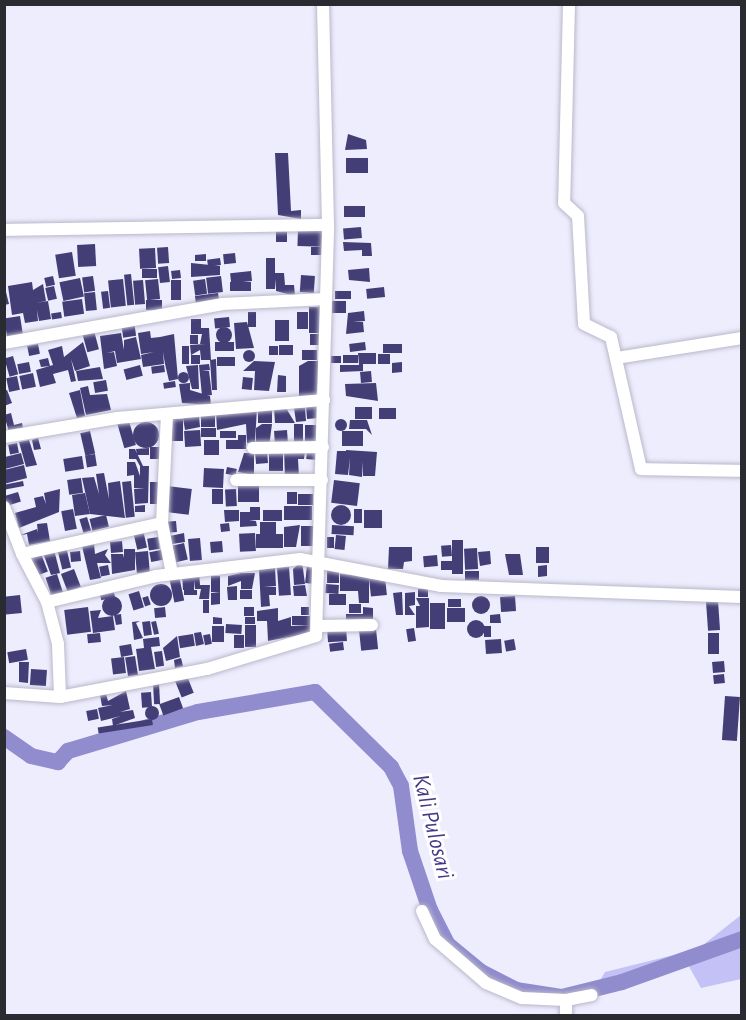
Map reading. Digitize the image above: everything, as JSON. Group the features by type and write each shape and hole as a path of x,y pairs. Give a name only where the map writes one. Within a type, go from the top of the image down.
{"street":[{"path":"4,693 60,697 207,669 299,645 316,636 320,626 328,225 323,4"},
{"path":"570,4 564,203 578,216 584,324 607,332 617,358 641,469 741,471"},
{"path":"4,230 328,225"},
{"path":"4,343 222,304 326,299"},
{"path":"617,358 741,338"},
{"path":"4,437 167,414 324,400"},
{"path":"167,414 162,523 172,574"},
{"path":"253,448 323,447"},
{"path":"236,480 322,480"},
{"path":"4,507 22,554 47,602 58,644 60,697"},
{"path":"22,554 162,523"},
{"path":"47,602 172,574 320,560 429,585 741,597"},
{"path":"320,626 372,625"},
{"path":"422,911 435,939 486,983 522,998 566,1000 592,995"},
{"path":"566,1000 566,1016"}],"shaded area":[{"path":"741,915 741,979 701,988 686,961 602,987 599,982 605,972 698,949"}],"building":[{"path":"348,134 366,140 367,149 345,150"},
{"path":"275,153 288,153 291,211 301,210 301,219 278,215"},
{"path":"346,158 368,158 368,173 346,173"},
{"path":"344,206 365,206 365,217 344,217"},
{"path":"361,227 362,238 344,240 343,229"},
{"path":"276,230 287,230 287,242 276,242"},
{"path":"298,230 323,231 322,247 297,246"},
{"path":"343,242 371,243 372,256 362,256 362,250 344,251"},
{"path":"95,244 96,266 78,267 77,245"},
{"path":"168,247 169,263 158,264 157,248"},
{"path":"311,247 322,247 322,255 311,255"},
{"path":"155,248 156,268 140,269 139,249"},
{"path":"72,252 76,276 59,278 55,255"},
{"path":"235,253 236,263 224,264 223,254"},
{"path":"206,254 206,261 195,261 195,255"},
{"path":"220,258 221,265 208,267 207,260"},
{"path":"266,258 275,258 275,273 284,273 285,285 294,285 295,296 276,291 276,279 275,289 266,289"},
{"path":"191,263 220,266 220,275 191,277"},
{"path":"168,266 170,282 160,283 158,267"},
{"path":"369,268 370,282 349,280 348,270"},
{"path":"142,269 157,269 157,278 142,278"},
{"path":"180,270 181,278 172,279 171,271"},
{"path":"251,271 252,281 231,283 230,273"},
{"path":"131,274 134,305 127,306 124,275"},
{"path":"301,275 315,276 314,293 300,292"},
{"path":"53,276 55,285 46,287 44,278"},
{"path":"93,276 95,291 84,292 82,278"},
{"path":"221,276 223,292 208,294 206,278"},
{"path":"80,278 84,297 63,301 59,282"},
{"path":"123,279 126,306 111,307 108,281"},
{"path":"158,279 160,299 147,300 145,280"},
{"path":"205,279 207,294 195,296 193,281"},
{"path":"143,280 145,304 135,305 133,281"},
{"path":"171,280 181,280 181,300 171,300"},
{"path":"32,282 33,290 43,284 46,301 36,303 48,301 51,319 39,321 37,310 38,321 25,323 23,313 12,315 8,286"},
{"path":"230,282 251,282 251,291 230,291"},
{"path":"4,284 9,304 4,305"},
{"path":"54,286 57,299 48,301 45,288"},
{"path":"384,287 385,297 367,299 366,289"},
{"path":"108,291 110,308 103,309 101,292"},
{"path":"335,291 351,291 351,299 335,299"},
{"path":"95,292 97,310 86,311 84,293"},
{"path":"218,293 219,299 196,306 195,296"},
{"path":"82,299 84,314 64,317 62,302"},
{"path":"146,300 162,300 162,310 146,310"},
{"path":"332,301 346,301 346,313 332,313"},
{"path":"309,307 322,307 322,333 309,333"},
{"path":"364,311 365,321 353,322 363,322 364,332 346,334 348,313"},
{"path":"61,312 62,318 52,319 51,314"},
{"path":"248,312 256,312 256,327 248,327"},
{"path":"297,312 308,312 308,329 297,329"},
{"path":"20,316 23,335 7,337 4,319"},
{"path":"229,317 230,327 215,329 214,319"},
{"path":"191,319 201,319 201,328 209,328 211,360 201,360 200,350 191,355 190,345 205,344 200,344 202,334 191,334"},
{"path":"275,320 289,320 289,341 275,341"},
{"path":"134,321 136,336 123,338 121,323"},
{"path":"247,322 254,348 236,349 234,323"},
{"path":"93,327 99,349 87,352 81,330"},
{"path":"224,327 230,329 232,335 230,341 224,343 218,341 216,335 218,329"},
{"path":"150,331 151,338 174,334 178,379 169,381 163,352 164,364 143,367 141,355 154,352 141,354 138,333"},
{"path":"121,333 124,350 124,340 136,337 141,359 117,363 115,351 107,353 114,352 117,366 104,369 100,336"},
{"path":"310,334 320,334 320,345 310,345"},
{"path":"190,335 198,335 198,344 190,344"},
{"path":"83,342 90,366 75,371 71,359 76,381 71,382 68,370 53,374 56,383 40,387 36,370 53,365 48,350 62,346 64,357"},
{"path":"215,342 234,342 234,351 215,351"},
{"path":"365,342 366,350 350,352 349,344"},
{"path":"38,344 40,354 29,356 27,346"},
{"path":"383,344 402,344 402,353 383,353"},
{"path":"279,345 293,345 293,355 279,355"},
{"path":"182,346 189,346 189,364 182,364"},
{"path":"269,346 278,346 278,355 269,355"},
{"path":"249,350 255,356 249,362 243,356"},
{"path":"302,350 317,350 317,360 302,360"},
{"path":"358,353 376,353 376,364 363,364 363,371 340,372 340,365 359,365"},
{"path":"378,354 390,354 390,364 378,364"},
{"path":"191,355 200,355 200,364 191,364"},
{"path":"343,355 358,355 358,363 343,363"},
{"path":"13,356 18,374 10,377 4,358"},
{"path":"331,356 341,356 341,363 331,363"},
{"path":"217,357 235,357 235,366 217,366"},
{"path":"48,358 50,366 41,367 39,360"},
{"path":"216,359 217,390 212,390 210,360"},
{"path":"254,361 275,362 269,391 254,390 255,371 243,371"},
{"path":"308,361 321,361 316,398 299,398 299,366"},
{"path":"29,362 31,372 19,374 17,364"},
{"path":"402,362 402,372 392,373 392,363"},
{"path":"209,364 210,370 202,371 209,371 212,395 202,396 199,365"},
{"path":"140,365 143,376 126,380 124,369"},
{"path":"164,365 165,372 152,374 151,367"},
{"path":"198,365 199,389 192,389 186,366"},
{"path":"100,367 103,379 78,381 76,371"},
{"path":"371,371 372,382 361,383 360,372"},
{"path":"183,372 187,373 187,381 183,382 179,381 178,377 179,373"},
{"path":"33,373 36,387 22,390 19,376"},
{"path":"278,375 286,376 286,392 277,392"},
{"path":"17,376 20,390 9,392 6,378"},
{"path":"243,377 253,378 252,390 242,389"},
{"path":"106,380 108,391 95,393 93,382"},
{"path":"175,381 176,387 164,389 163,383"},
{"path":"190,383 190,390 210,396 211,405 182,403 179,384"},
{"path":"376,383 378,401 346,396 345,384"},
{"path":"88,386 90,395 107,394 111,410 86,415 80,388"},
{"path":"7,390 12,403 4,406 4,391"},
{"path":"80,390 85,416 77,418 69,393"},
{"path":"318,406 319,418 307,419 306,407"},
{"path":"355,407 372,407 372,419 355,419"},
{"path":"257,408 255,442 247,443 246,424 217,430 216,412"},
{"path":"258,408 272,408 272,423 258,423"},
{"path":"274,408 286,408 295,423 275,423"},
{"path":"294,408 305,408 306,421 296,422"},
{"path":"379,408 396,408 396,419 379,419"},
{"path":"11,413 14,425 22,423 24,433 9,432 4,415"},
{"path":"201,414 215,414 215,427 201,427"},
{"path":"199,416 200,427 185,430 183,418"},
{"path":"169,419 183,419 183,441 169,441"},
{"path":"343,419 346,420 346,430 339,431 336,430 335,423 336,420"},
{"path":"350,420 367,420 372,435 366,429 349,429"},
{"path":"129,421 136,445 124,448 117,424"},
{"path":"146,422 155,426 159,435 155,444 146,448 137,444 133,435 137,426"},
{"path":"262,424 272,424 269,447 256,447 256,428"},
{"path":"294,424 303,424 303,443 294,443"},
{"path":"305,425 317,425 317,442 305,442"},
{"path":"201,428 216,428 216,437 201,437"},
{"path":"200,430 201,446 185,447 184,431"},
{"path":"287,430 288,446 275,447 274,431"},
{"path":"90,431 95,453 85,456 80,433"},
{"path":"220,431 236,431 236,438 220,438"},
{"path":"342,431 363,431 363,446 342,446"},
{"path":"238,435 246,435 246,449 226,449 226,440 238,440"},
{"path":"38,438 41,449 34,450 32,440"},
{"path":"29,440 37,465 26,467 19,442"},
{"path":"204,440 219,440 219,455 204,455"},
{"path":"17,443 19,453 10,455 8,445"},
{"path":"150,447 161,447 161,459 150,459"},
{"path":"149,448 149,455 137,455 136,449"},
{"path":"129,449 135,449 143,466 149,466 148,503 135,504 134,489 145,488 134,488 134,475 127,476 127,462 135,462 140,476 140,466 136,459 129,459"},
{"path":"284,450 305,451 304,459 298,459 299,477 285,478"},
{"path":"307,450 319,451 318,460 306,459"},
{"path":"267,451 268,463 256,464 255,452"},
{"path":"337,451 377,452 375,476 363,476 363,462 362,477 349,475 350,458 348,475 335,474"},
{"path":"269,452 283,452 283,471 269,471"},
{"path":"21,453 24,464 5,469 5,457"},
{"path":"244,453 254,453 254,475 238,472"},
{"path":"95,454 97,466 87,467 85,456"},
{"path":"82,456 84,469 65,472 63,459"},
{"path":"24,465 27,478 4,484 4,470"},
{"path":"227,467 237,469 235,476 226,474"},
{"path":"204,468 224,469 223,488 203,487"},
{"path":"104,473 109,499 108,483 120,481 125,518 90,514 82,478 94,477 99,494 96,474"},
{"path":"81,478 83,493 69,495 67,480"},
{"path":"334,480 360,483 357,506 331,503"},
{"path":"23,481 24,486 5,490 4,485"},
{"path":"131,481 135,517 126,518 122,482"},
{"path":"150,482 162,482 162,504 150,504"},
{"path":"238,485 259,485 259,502 238,502"},
{"path":"167,486 192,489 189,515 164,512"},
{"path":"60,489 59,512 19,528 15,513 36,507 34,498 43,496 46,504 44,493"},
{"path":"212,489 223,489 223,504 212,504"},
{"path":"236,489 237,506 226,507 225,490"},
{"path":"18,492 21,502 8,506 5,496"},
{"path":"287,492 297,492 297,504 287,504"},
{"path":"85,493 90,514 75,516 72,495"},
{"path":"298,494 313,494 313,505 298,505"},
{"path":"145,505 145,512 135,512 135,506"},
{"path":"337,505 345,505 351,511 351,519 345,525 337,525 331,519 331,511"},
{"path":"284,506 312,506 312,520 284,520"},
{"path":"250,507 260,507 260,520 249,520 256,521 257,526 240,527 240,512 250,512"},
{"path":"73,509 77,529 65,531 61,511"},
{"path":"354,509 362,509 362,523 354,523"},
{"path":"224,510 239,510 239,521 225,522"},
{"path":"263,510 282,510 282,521 263,521"},
{"path":"364,510 382,510 382,528 364,528"},
{"path":"106,515 109,527 92,531 90,519"},
{"path":"87,517 91,530 83,533 79,519"},
{"path":"176,521 177,532 167,533 166,522"},
{"path":"260,522 276,522 276,534 260,534"},
{"path":"47,523 50,541 29,545 27,534 18,536 37,529 38,533 37,524"},
{"path":"229,523 230,531 221,532 220,524"},
{"path":"300,525 296,547 284,547 284,527"},
{"path":"332,525 354,526 353,535 332,534"},
{"path":"301,526 315,526 315,546 301,546"},
{"path":"143,530 147,548 137,550 133,532"},
{"path":"184,533 185,542 172,544 170,536"},
{"path":"255,533 256,551 240,552 239,534"},
{"path":"256,534 283,534 283,548 256,548"},
{"path":"336,535 346,536 344,550 335,549"},
{"path":"158,537 160,549 149,551 147,539"},
{"path":"327,537 334,537 334,548 327,548"},
{"path":"200,538 202,560 190,561 188,539"},
{"path":"452,540 463,540 463,574 452,574"},
{"path":"122,541 123,552 111,553 110,542"},
{"path":"222,541 223,552 211,553 210,542"},
{"path":"184,543 188,560 176,562 172,546"},
{"path":"94,544 95,554 108,549 105,555 111,563 97,563 101,578 90,580 82,546"},
{"path":"451,545 452,556 442,557 441,546"},
{"path":"53,546 60,573 51,575 42,550"},
{"path":"66,547 71,567 62,570 57,549"},
{"path":"389,547 412,547 412,561 404,562 403,569 388,569"},
{"path":"536,547 549,547 549,563 536,563"},
{"path":"477,548 478,569 465,570 464,549"},
{"path":"124,549 135,549 135,570 112,574 111,554 123,554 124,558"},
{"path":"166,549 168,559 151,562 149,552"},
{"path":"40,551 48,572 38,575 30,555"},
{"path":"80,551 81,561 71,562 70,552"},
{"path":"148,551 150,572 137,573 135,552"},
{"path":"490,551 491,564 480,566 478,552"},
{"path":"505,554 520,554 523,575 509,575"},
{"path":"437,555 438,566 424,567 423,556"},
{"path":"302,561 305,584 294,585 293,569"},
{"path":"441,561 452,561 452,570 441,570"},
{"path":"108,565 110,575 101,577 99,567"},
{"path":"307,565 317,566 315,584 305,583"},
{"path":"547,565 547,576 538,577 538,566"},
{"path":"289,567 291,595 279,596 277,568"},
{"path":"275,568 276,586 264,587 276,587 276,595 269,595 270,606 261,607 259,569"},
{"path":"327,568 339,568 339,583 327,583"},
{"path":"74,569 81,587 68,592 61,574"},
{"path":"465,571 479,571 479,580 465,580"},
{"path":"199,572 200,585 210,585 209,599 199,599 201,589 195,589 194,580 194,590 183,590 182,573"},
{"path":"255,573 252,589 241,589 241,581 228,586 228,576"},
{"path":"57,574 63,593 52,597 46,578"},
{"path":"340,574 369,576 369,603 359,603 358,591 340,591"},
{"path":"179,576 184,600 174,603 169,578"},
{"path":"211,576 220,576 220,592 211,592"},
{"path":"385,577 387,595 371,597 369,579"},
{"path":"161,584 169,587 172,595 169,603 161,606 153,603 150,595 153,587"},
{"path":"326,584 339,585 338,594 325,593"},
{"path":"305,585 307,596 294,596 293,586"},
{"path":"237,586 237,600 228,600 227,587"},
{"path":"113,589 115,597 101,600 99,592"},
{"path":"418,589 428,589 428,597 418,597"},
{"path":"184,590 197,590 197,595 184,595"},
{"path":"240,590 252,590 252,599 240,599"},
{"path":"139,591 144,607 133,610 128,594"},
{"path":"220,592 220,604 211,605 211,593"},
{"path":"402,592 403,615 396,615 393,593"},
{"path":"415,592 415,605 409,606 415,615 405,615 405,593"},
{"path":"329,594 346,594 346,605 329,605"},
{"path":"20,595 22,613 6,615 4,597"},
{"path":"112,596 119,599 122,606 119,613 112,616 105,613 102,606 105,599"},
{"path":"148,596 151,605 145,606 142,598"},
{"path":"481,596 487,599 490,605 487,611 481,614 475,611 472,605 475,599"},
{"path":"515,596 516,611 501,612 500,597"},
{"path":"416,598 429,598 429,627 416,628 416,606 420,606"},
{"path":"448,599 461,599 461,607 448,607"},
{"path":"203,600 209,600 209,613 203,613"},
{"path":"718,601 720,630 708,631 706,602"},
{"path":"430,603 445,603 445,629 430,629"},
{"path":"349,604 361,604 361,613 349,613"},
{"path":"88,607 91,632 67,635 64,610"},
{"path":"165,607 166,617 155,618 154,608"},
{"path":"244,607 254,607 254,616 244,616"},
{"path":"301,607 309,607 309,615 301,615"},
{"path":"363,607 373,608 373,622 346,623 346,614 363,614"},
{"path":"278,608 278,621 291,617 291,626 310,625 310,633 268,641 267,621 257,621 257,611"},
{"path":"447,608 465,608 465,622 447,622"},
{"path":"101,610 98,618 113,616 115,630 93,633 90,611"},
{"path":"121,614 122,624 116,625 114,615"},
{"path":"500,614 501,623 490,623 490,615"},
{"path":"292,616 310,616 310,625 292,625"},
{"path":"213,617 222,618 222,624 213,624"},
{"path":"245,617 255,617 255,624 245,624"},
{"path":"472,620 480,620 485,625 483,636 472,638 467,633 467,625"},
{"path":"140,621 136,623 143,638 134,640 132,622"},
{"path":"150,621 152,635 144,636 142,622"},
{"path":"156,621 159,634 154,635 151,622"},
{"path":"226,624 242,625 241,634 225,633"},
{"path":"245,625 256,625 256,647 245,647"},
{"path":"212,626 224,626 224,642 212,642"},
{"path":"484,626 491,626 491,637 484,637"},
{"path":"346,627 347,641 328,642 327,628"},
{"path":"414,628 416,641 408,642 406,629"},
{"path":"376,629 378,649 361,651 359,631"},
{"path":"201,632 204,644 196,646 194,633"},
{"path":"100,633 101,642 88,643 87,634"},
{"path":"708,633 719,633 719,654 708,654"},
{"path":"193,634 195,646 180,648 178,636"},
{"path":"210,634 212,644 205,645 203,635"},
{"path":"234,635 244,635 244,648 234,648"},
{"path":"177,636 180,657 166,661 163,648"},
{"path":"159,637 160,646 151,647 155,669 139,671 136,649 144,648 143,639"},
{"path":"501,639 502,653 486,654 485,640"},
{"path":"514,639 516,650 506,652 504,641"},
{"path":"343,642 344,650 330,652 329,644"},
{"path":"131,644 133,655 121,657 119,646"},
{"path":"26,649 28,660 9,663 7,652"},
{"path":"162,651 164,666 156,667 154,652"},
{"path":"135,656 138,675 128,676 125,658"},
{"path":"124,657 126,673 113,674 111,659"},
{"path":"181,658 183,666 175,668 174,660"},
{"path":"724,661 725,672 713,673 712,662"},
{"path":"19,662 29,662 28,683 19,682"},
{"path":"31,669 47,670 46,686 30,685"},
{"path":"724,674 725,683 714,684 713,675"},
{"path":"187,676 194,693 182,698 175,681"},
{"path":"153,683 159,683 160,704 154,704"},
{"path":"126,691 130,709 120,712 133,710 135,718 113,726 112,719 121,716 101,721 98,708 113,705 102,706 100,695 106,694 108,701"},
{"path":"151,692 152,707 142,708 141,693"},
{"path":"725,696 740,697 737,741 722,740"},
{"path":"179,697 183,708 163,715 159,704"},
{"path":"149,706 155,706 159,713 155,720 149,720 145,716 145,710"},
{"path":"97,709 99,719 88,721 86,711"},
{"path":"152,719 153,725 99,734 98,728"}],"waterway":[{"name":"Kali Pulosari","path":"4,737 31,756 58,762 68,751 198,712 315,692 391,767 401,786 410,851 430,910 447,944 481,972 516,990 562,997 622,982 742,939"}]}
